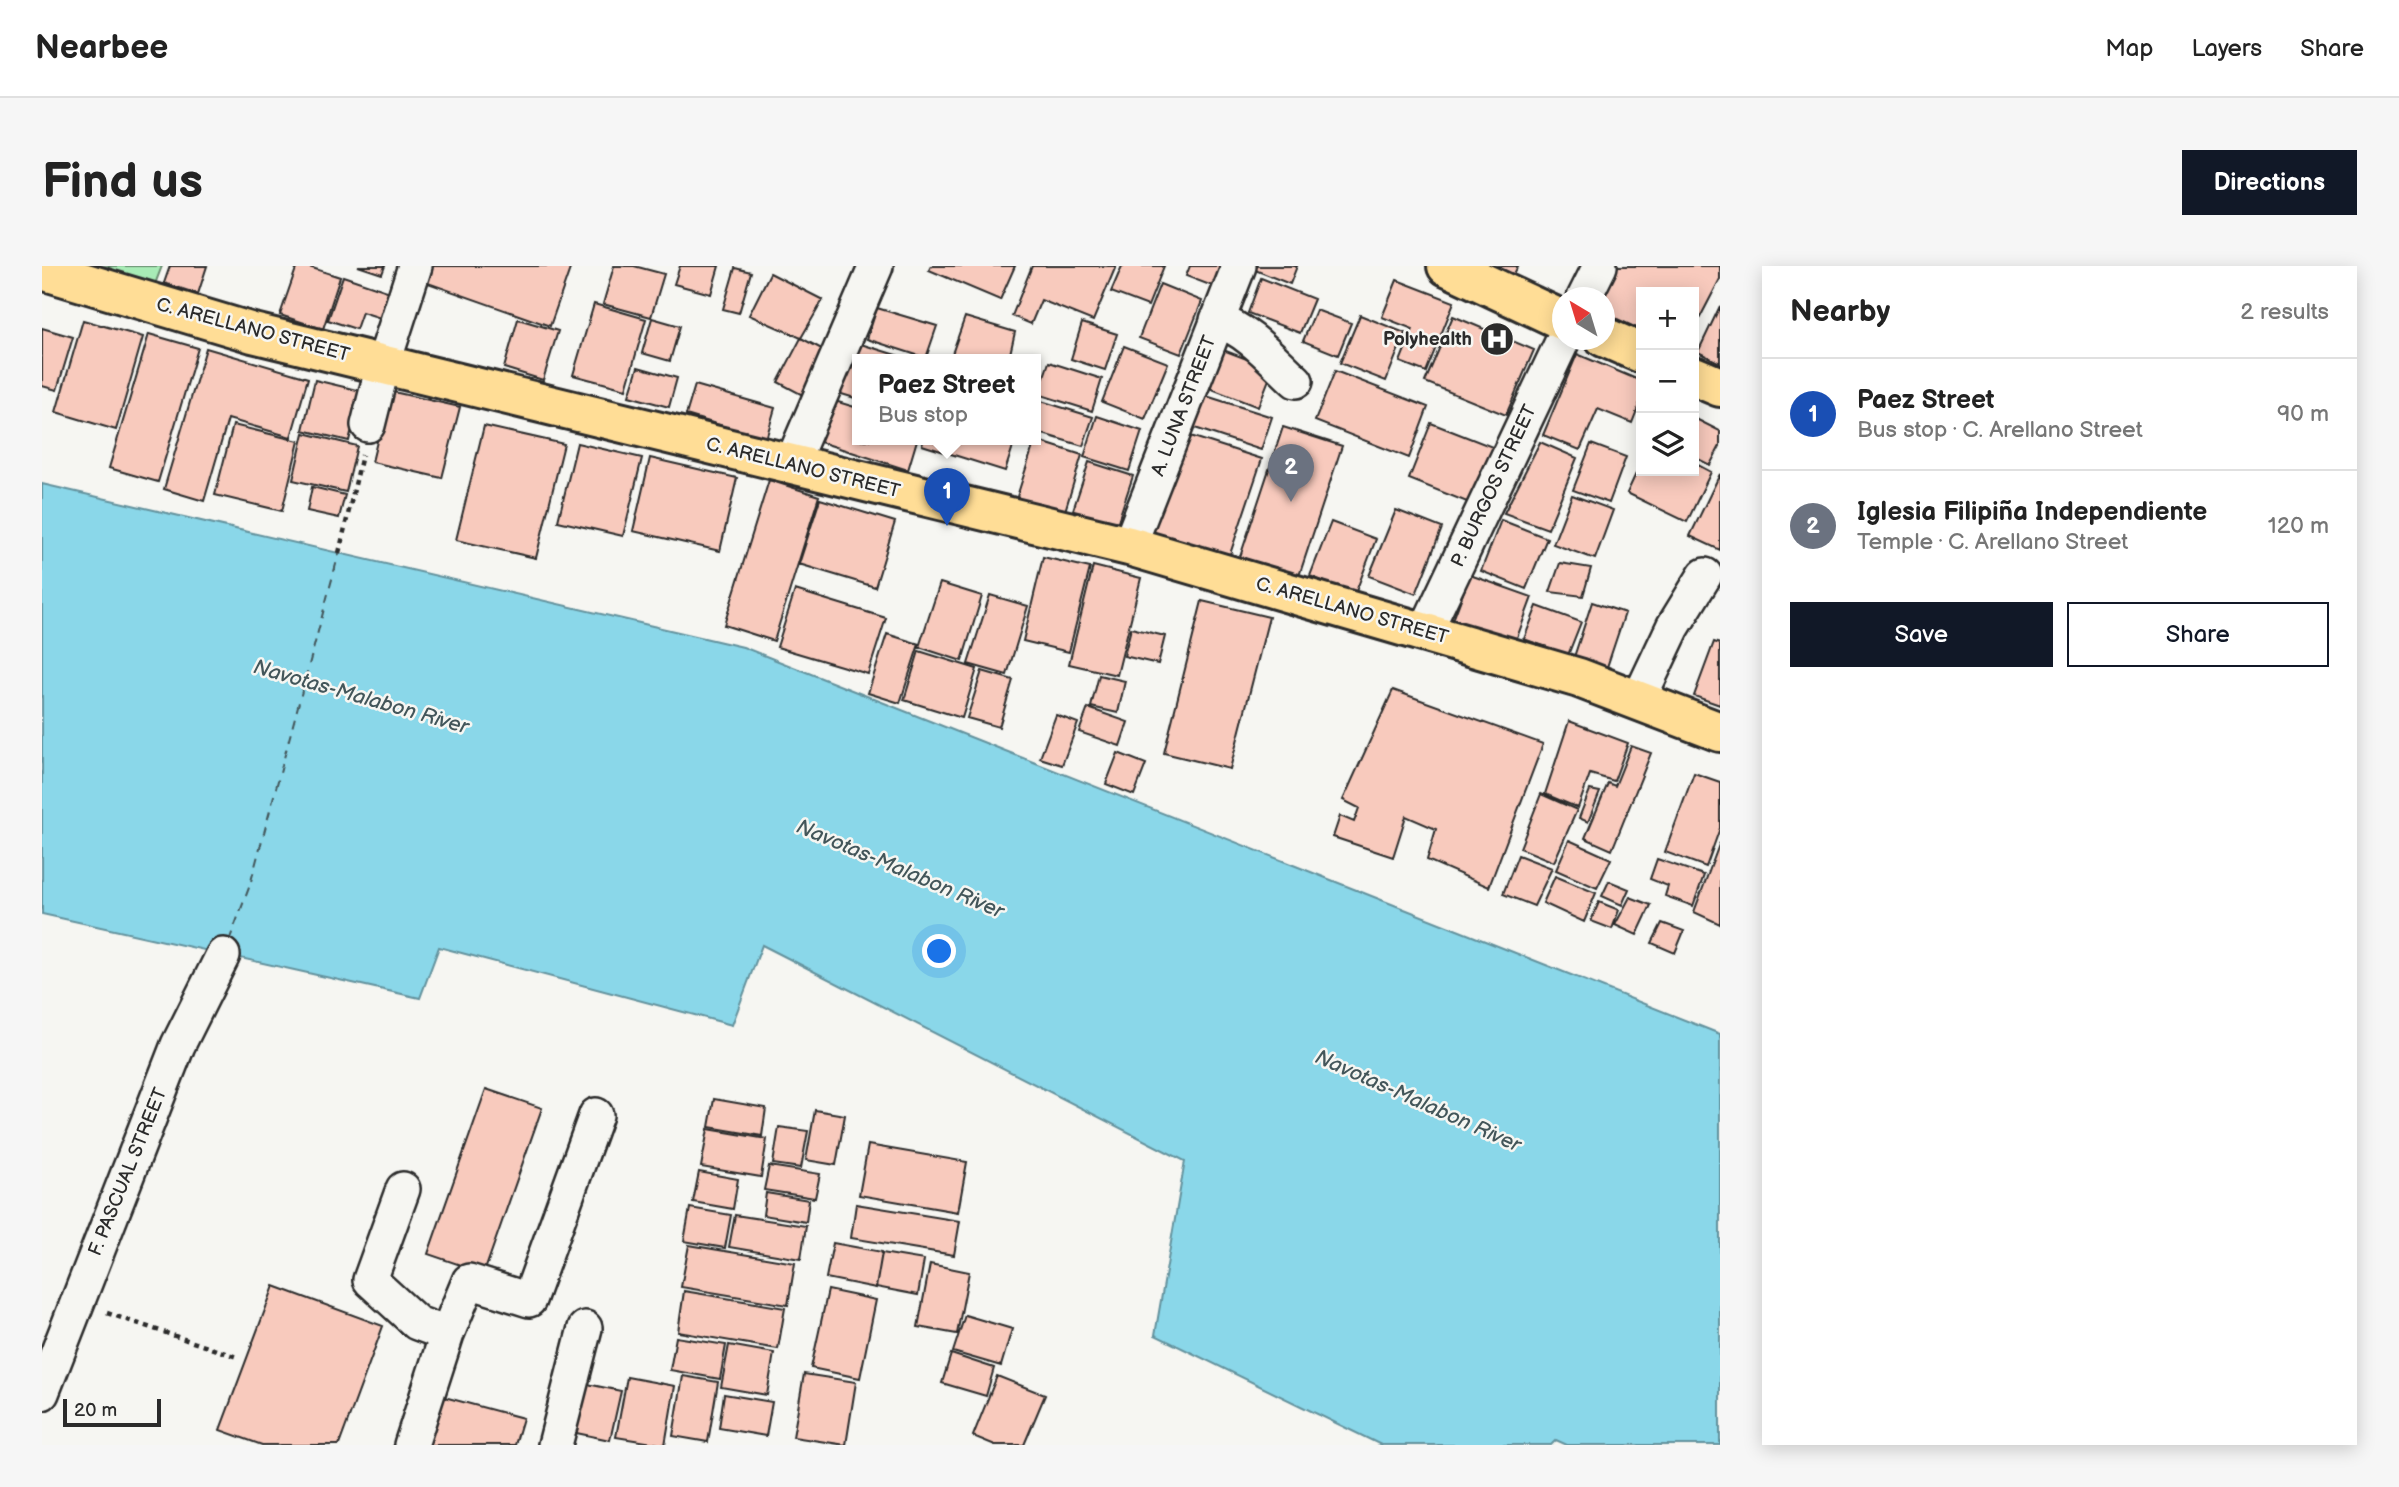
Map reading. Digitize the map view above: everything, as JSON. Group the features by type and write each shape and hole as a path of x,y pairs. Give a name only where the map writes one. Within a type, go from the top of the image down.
{"main road":[{"path":"1447,266 1552,315"},
{"name":"C. ARELLANO STREET","path":"58,271 253,333 1129,546 1579,678 1720,732"},
{"path":"1615,341 1636,351"},
{"path":"1699,378 1720,387"}],"street":[{"path":"368,425 383,365 415,266"},
{"path":"791,465 876,266"},
{"name":"A. LUNA STREET","path":"1129,546 1239,266"},
{"path":"1590,287 1600,266"},
{"path":"1217,320 1230,325 1256,344 1296,381"},
{"name":"P. BURGOS STREET","path":"1425,632 1558,350"},
{"path":"1638,701 1673,627 1705,575"},
{"name":"F. PASCUAL STREET","path":"42,1393 178,1045 223,955"},
{"path":"411,1445 447,1334 469,1281 529,1300 596,1115"},
{"path":"403,1189 370,1280 417,1323 447,1334"},
{"path":"555,1445 585,1328"}],"path":[{"path":"339,553 368,425"},
{"path":"76,1303 237,1357"}],"green space":[{"path":"93,266 162,266 155,284"}],"water":[{"name":"Navotas-Malabon River","path":"42,484 743,647 1720,1034 1720,1445 1567,1445 1556,1440 1551,1445 1381,1445 1155,1335 1185,1161 762,945 732,1025 439,947 420,998 42,914"}],"building":[{"path":"170,266 207,266 198,294 164,283"},
{"path":"297,266 306,266 340,277 323,329 280,315"},
{"path":"358,266 385,266 382,274"},
{"path":"430,266 571,266 550,326 425,282"},
{"path":"614,266 634,266 664,274 651,317 603,304"},
{"path":"680,266 719,266 711,294 674,284"},
{"path":"931,266 1015,266 1000,300 929,270"},
{"path":"1032,266 1116,266 1093,321 1041,300 1031,324 1012,316"},
{"path":"1122,266 1164,266 1148,306 1111,292"},
{"path":"1190,266 1223,266 1215,287 1186,276"},
{"path":"1257,266 1297,266 1290,284 1255,270"},
{"path":"1488,266 1518,266 1512,278"},
{"path":"1613,266 1720,266 1720,279 1699,319 1699,287 1636,287 1636,328 1615,318 1615,287 1603,287"},
{"path":"735,268 751,272 739,313 723,309"},
{"path":"770,273 823,300 801,338 749,315"},
{"path":"343,276 402,296 393,322 362,312 356,329 328,320"},
{"path":"1261,278 1314,299 1300,333 1248,313"},
{"path":"1397,280 1454,302 1426,372 1400,362 1413,329 1382,317"},
{"path":"1160,284 1202,301 1181,354 1139,338"},
{"path":"594,304 646,319 626,389 573,375"},
{"path":"1720,306 1720,363 1699,352"},
{"path":"877,308 937,326 927,354 914,354 867,339"},
{"path":"1316,310 1351,323 1338,355 1303,341"},
{"path":"1360,315 1405,333 1386,381 1340,363"},
{"path":"1453,316 1534,350 1506,415 1425,382"},
{"path":"965,317 1015,332 1010,354 952,354"},
{"path":"652,318 680,326 670,361 642,353"},
{"path":"518,319 558,331 543,380 504,368"},
{"path":"83,320 143,337 116,430 56,412"},
{"path":"1082,323 1117,334 1105,370 1071,359"},
{"path":"42,328 73,337 57,390 42,386"},
{"path":"149,334 198,348 158,482 109,468"},
{"path":"801,338 835,356 812,400 778,382"},
{"path":"851,341 893,354 852,354 852,397 835,392"},
{"path":"1124,346 1168,363 1145,419 1102,402"},
{"path":"206,348 308,378 291,437 228,419 204,501 164,489"},
{"path":"1218,348 1273,369 1258,407 1204,386"},
{"path":"1577,354 1636,379 1636,413 1632,423 1598,409 1580,450 1543,435"},
{"path":"1049,362 1102,379 1092,411 1041,395 1041,385"},
{"path":"638,367 677,378 669,407 629,396"},
{"path":"1335,371 1428,407 1409,458 1315,421"},
{"path":"315,380 361,391 349,441 303,430"},
{"path":"695,385 775,408 766,439 686,415"},
{"path":"389,391 460,407 442,478 372,462"},
{"path":"1200,394 1272,417 1261,450 1189,426"},
{"path":"828,399 852,406 852,445 916,445 908,470 814,440"},
{"path":"1041,401 1093,417 1083,446 1041,433"},
{"path":"1097,416 1142,431 1129,471 1084,457"},
{"path":"1699,420 1720,431 1720,446 1710,465 1699,460"},
{"path":"1431,423 1495,448 1472,504 1409,479"},
{"path":"233,425 299,441 282,511 215,495"},
{"path":"484,426 564,444 536,558 456,540"},
{"path":"1283,427 1342,446 1299,576 1240,557"},
{"path":"1178,432 1262,459 1227,563 1144,537"},
{"path":"304,433 357,446 346,492 293,480"},
{"path":"1041,442 1082,455 1062,521 1014,506 1033,445 1041,445"},
{"path":"1540,442 1577,458 1548,529 1504,513"},
{"path":"577,443 642,458 623,536 558,521"},
{"path":"1591,444 1626,457 1609,503 1573,490"},
{"path":"922,445 1013,445 1005,471"},
{"path":"650,458 737,478 720,551 633,531"},
{"path":"1089,462 1133,476 1112,539 1068,525"},
{"path":"1699,466 1711,472 1687,522 1627,493 1636,474 1636,476 1699,476"},
{"path":"1720,474 1720,550 1690,536"},
{"path":"769,480 819,496 774,641 724,625"},
{"path":"312,487 345,495 339,518 307,511"},
{"path":"1572,495 1613,510 1595,559 1553,544"},
{"path":"820,499 895,522 875,587 799,564"},
{"path":"1396,510 1442,528 1416,594 1369,576"},
{"path":"1501,520 1547,538 1526,589 1481,571"},
{"path":"1331,522 1376,539 1355,594 1310,576"},
{"path":"1043,557 1090,568 1069,652 1023,641"},
{"path":"1560,563 1591,568 1583,596 1550,592"},
{"path":"1093,566 1141,578 1117,675 1069,664"},
{"path":"1470,575 1532,597 1515,643 1453,620"},
{"path":"940,583 982,596 962,661 919,647"},
{"path":"795,590 886,618 868,674 777,647"},
{"path":"990,595 1028,606 1007,675 968,664"},
{"path":"1202,601 1269,617 1230,769 1164,753"},
{"path":"1592,602 1625,613 1607,667 1574,657"},
{"path":"1537,606 1581,622 1568,655 1524,639"},
{"path":"1131,628 1165,636 1158,664 1124,656"},
{"path":"887,634 919,644 900,703 868,693"},
{"path":"1714,642 1720,644 1720,705 1694,696"},
{"path":"919,651 977,669 962,718 904,700"},
{"path":"982,671 1013,680 999,727 967,718"},
{"path":"1099,675 1125,681 1118,713 1091,707"},
{"path":"1393,690 1543,744 1489,887 1427,860 1436,829 1406,816 1393,857 1333,837 1340,816 1354,822 1359,808 1343,800"},
{"path":"1088,708 1128,722 1120,746 1079,732"},
{"path":"1056,715 1078,723 1062,765 1040,758"},
{"path":"1569,721 1628,743 1614,781 1590,774 1578,808 1545,794"},
{"path":"1631,746 1651,753 1612,850 1585,838 1608,783 1615,786"},
{"path":"1118,753 1146,764 1134,795 1106,784"},
{"path":"1694,773 1720,782 1720,828 1706,867 1665,852"},
{"path":"1590,790 1600,792 1588,822 1579,818"},
{"path":"1541,794 1577,810 1554,862 1520,848"},
{"path":"1569,840 1611,859 1597,888 1556,870"},
{"path":"1720,842 1720,924 1694,912"},
{"path":"1518,855 1552,868 1534,906 1503,894"},
{"path":"1657,859 1704,875 1693,906 1665,896 1668,886 1650,879"},
{"path":"1555,876 1596,893 1584,922 1543,903"},
{"path":"1609,881 1629,889 1622,905 1602,896"},
{"path":"1630,897 1651,905 1637,935 1615,925"},
{"path":"1599,902 1619,910 1612,929 1591,921"},
{"path":"1662,923 1684,931 1675,953 1652,943"},
{"path":"486,1089 542,1108 484,1273 428,1254"},
{"path":"714,1099 766,1108 762,1136 709,1127"},
{"path":"815,1110 845,1115 836,1165 806,1160"},
{"path":"779,1127 808,1131 801,1168 773,1164"},
{"path":"708,1129 767,1139 761,1177 701,1167"},
{"path":"868,1145 967,1162 958,1212 859,1195"},
{"path":"769,1166 820,1174 815,1198 764,1190"},
{"path":"699,1172 738,1179 733,1209 693,1202"},
{"path":"766,1193 809,1200 806,1222 763,1215"},
{"path":"856,1204 960,1221 954,1255 851,1238"},
{"path":"690,1208 731,1215 725,1248 684,1241"},
{"path":"735,1215 806,1226 801,1259 729,1247"},
{"path":"833,1243 882,1252 876,1288 826,1278"},
{"path":"689,1245 795,1263 788,1305 681,1287"},
{"path":"882,1253 924,1260 918,1295 876,1287"},
{"path":"930,1264 969,1272 957,1334 918,1327"},
{"path":"274,1286 383,1326 339,1445 262,1445 220,1430"},
{"path":"828,1290 876,1300 860,1378 811,1368"},
{"path":"684,1291 785,1308 778,1349 678,1332"},
{"path":"965,1315 1012,1329 1001,1366 953,1352"},
{"path":"676,1337 726,1345 720,1379 670,1370"},
{"path":"729,1345 774,1353 767,1395 721,1387"},
{"path":"951,1354 994,1368 986,1396 942,1383"},
{"path":"804,1374 856,1382 846,1445 793,1437"},
{"path":"683,1376 718,1382 708,1442 673,1436"},
{"path":"997,1376 1045,1395 1024,1445 995,1445 973,1436"},
{"path":"627,1377 675,1386 665,1445 616,1437"},
{"path":"573,1381 621,1391 610,1440 562,1430"},
{"path":"433,1394 523,1418 515,1445 418,1445"},
{"path":"724,1394 772,1402 766,1436 719,1428"}],"ferry route":[{"path":"229,941 250,885 339,553"}],"place":[{"name":"Polyhealth","path":"1497,339"},
{"name":"Iglesia Filipiña Independiente","path":"1291,502"},
{"name":"Paez Street","path":"947,526"}]}
